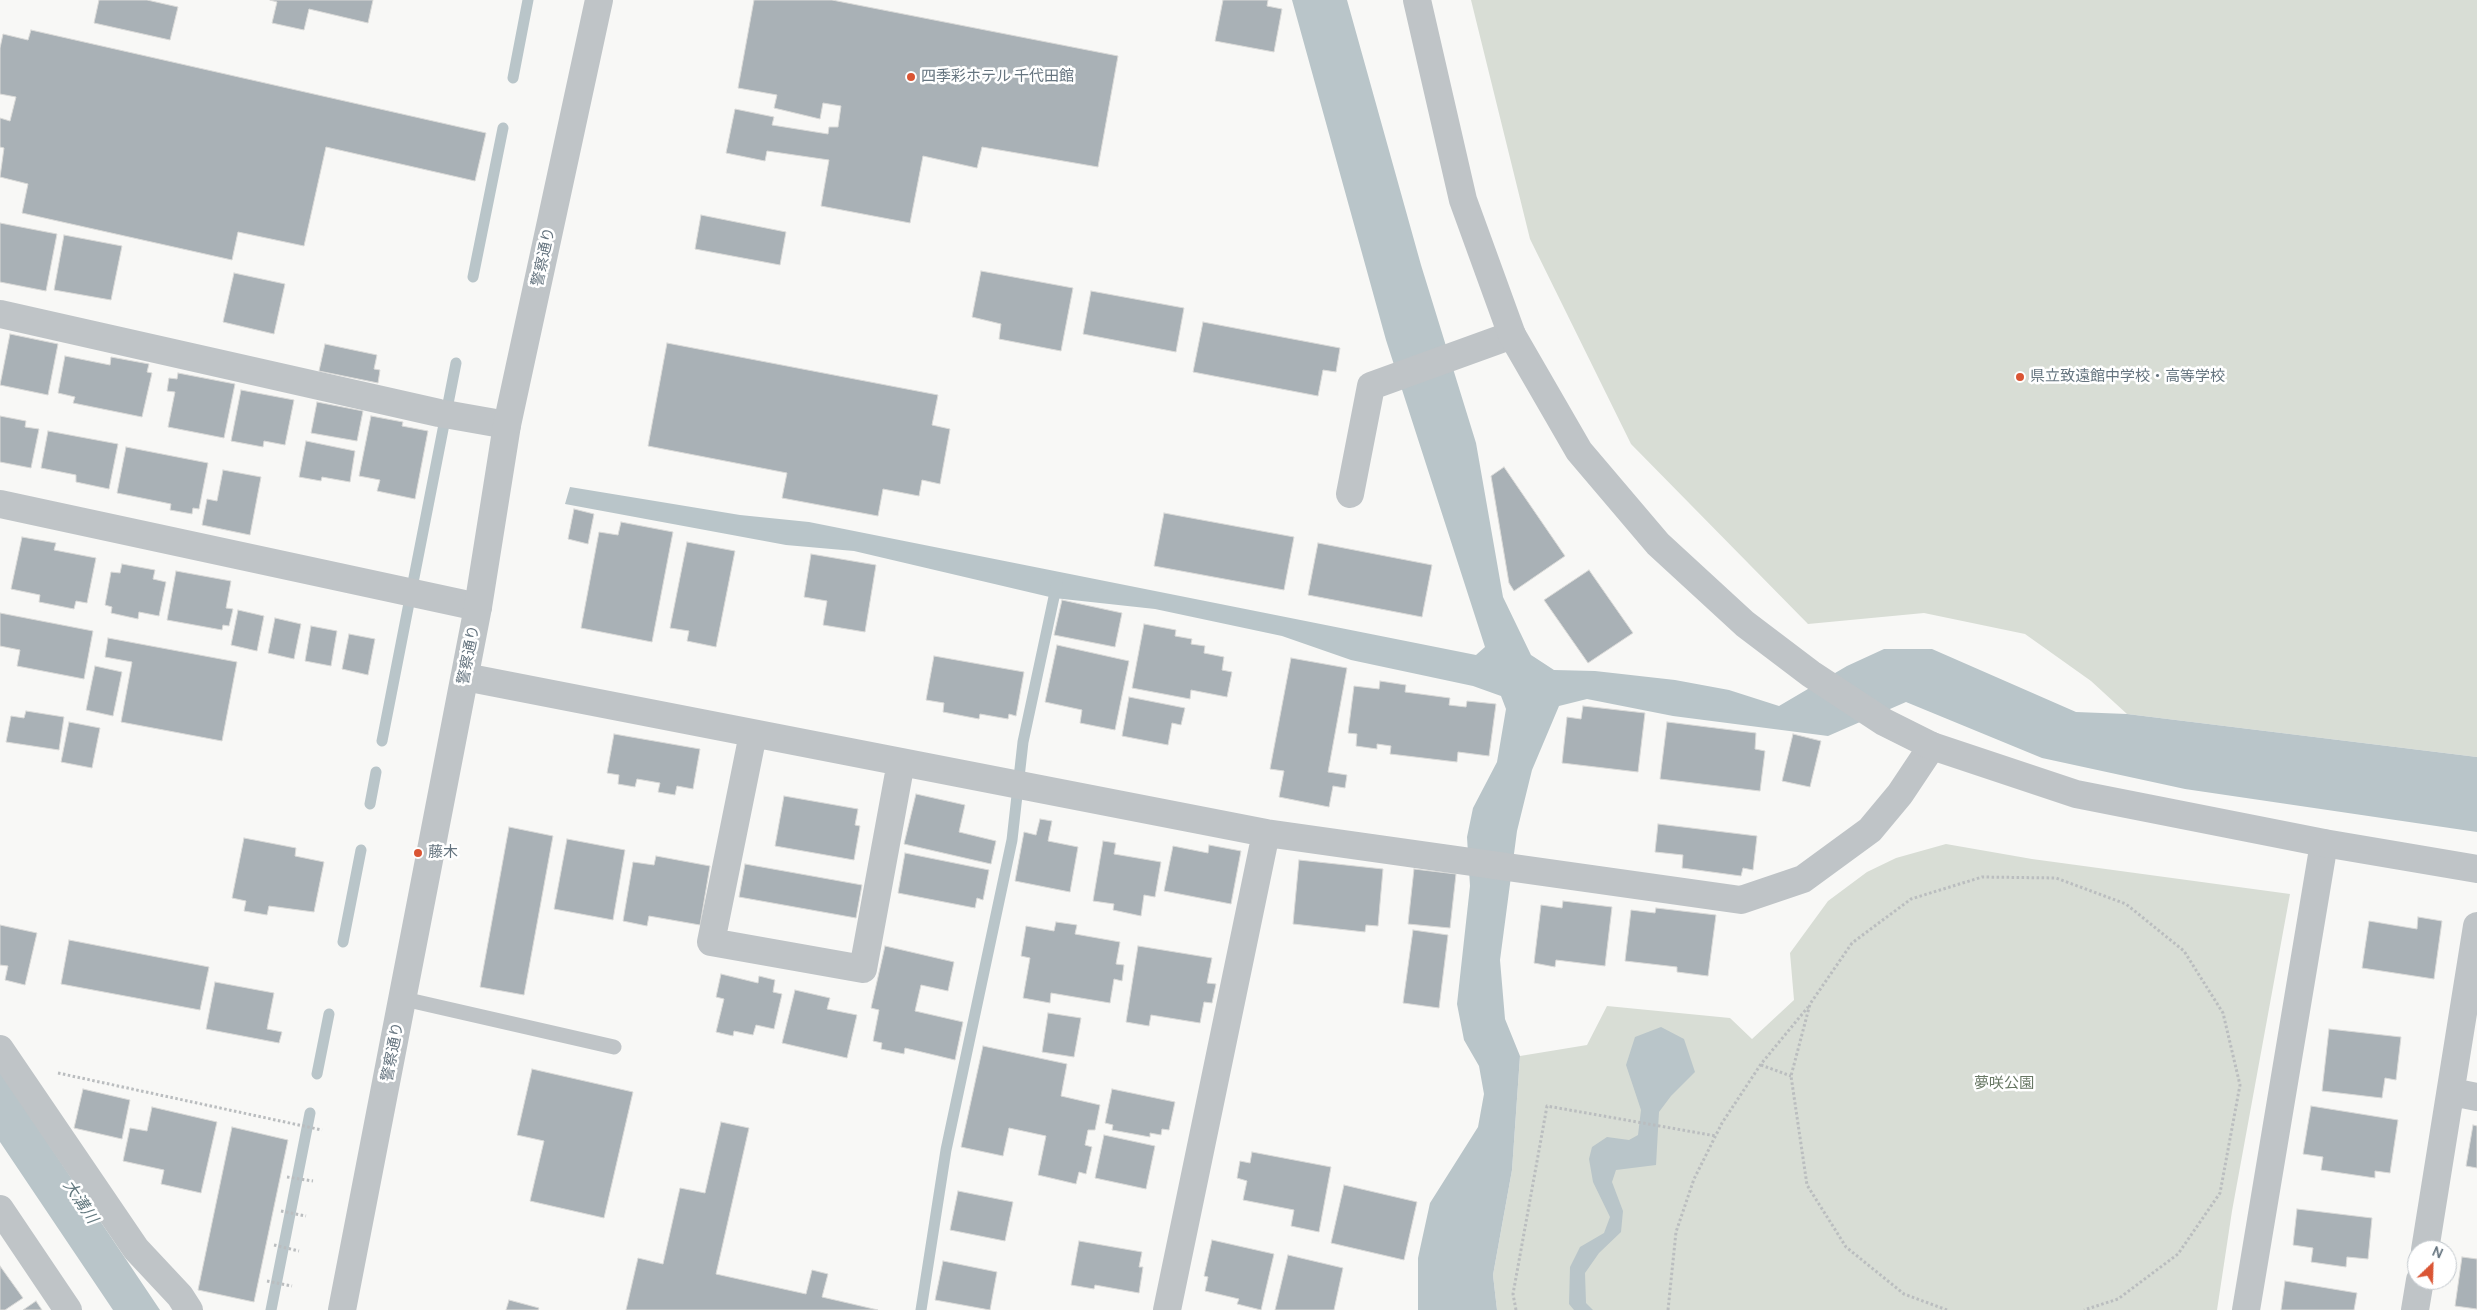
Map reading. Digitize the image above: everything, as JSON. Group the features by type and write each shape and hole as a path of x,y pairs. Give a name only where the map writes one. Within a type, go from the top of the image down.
{"street":[{"name":"警察通り","path":"342,1310 404,999 478,607 507,425 599,0"},
{"path":"1417,0 1463,200 1512,336 1579,451 1658,544 1745,624 1810,674 1884,722 1932,746 2076,794 2324,843 2477,869"},
{"path":"0,314 446,415 507,425"},
{"path":"1350,494 1371,386 1512,336"},
{"path":"0,504 478,607"},
{"path":"464,677 1266,833 1741,900 1804,878 1870,830 1900,794 1932,746"},
{"path":"752,734 712,942 863,969 901,762"},
{"path":"1167,1310 1266,833"},
{"path":"2246,1310 2324,843"},
{"path":"2428,1240 2464,1094 2477,926"},
{"path":"4,1056 136,1249 180,1296 189,1310"},
{"path":"0,1209 68,1310"},
{"path":"2415,1310 2418,1290"}],"lane":[{"path":"404,999 614,1047"}],"path":[{"path":"1668,1310 1676,1232 1694,1179 1716,1136 1761,1064 1810,1004 1852,943 1911,899 1982,877 2056,878 2126,904 2184,951 2223,1013 2240,1085 2220,1194 2178,1254 2118,1299 2084,1310"},
{"path":"1810,1004 1791,1076 1807,1185 1846,1248 1904,1294 1947,1310"},
{"path":"4,1056 322,1130"},
{"path":"1761,1064 1791,1076"},
{"path":"1516,1310 1513,1294 1547,1106 1716,1136"},
{"path":"288,1177 312,1181"},
{"path":"280,1211 306,1216"},
{"path":"274,1245 299,1251"},
{"path":"267,1281 292,1286"}],"green space":[{"name":"県立致遠館中学校・高等学校","path":"1471,0 2477,0 2477,757 2127,714 2091,681 2025,634 1924,613 1808,624 1631,444 1530,239"},
{"name":"夢咲公園","path":"1946,844 2032,859 2290,894 2232,1211 2217,1310 1497,1310 1493,1275 1512,1170 1520,1056 1587,1045 1607,1006 1730,1018 1752,1039 1794,1000 1790,953 1828,901 1867,872 1896,858"}],"water":[{"path":"1292,0 1347,0 1421,265 1476,443 1503,597 1531,655 1554,670 1595,671 1675,680 1729,690 1779,706 1847,666 1884,649 1932,649 2076,712 2127,714 2477,757 2477,832 2185,789 2042,758 1906,702 1828,736 1673,716 1587,699 1559,706 1532,770 1517,831 1500,960 1505,1019 1520,1056 1512,1170 1493,1275 1497,1310 1418,1310 1418,1258 1430,1203 1478,1127 1484,1094 1479,1066 1464,1040 1457,1004 1470,886 1467,837 1473,808 1497,762 1506,709 1501,696 1473,686 1351,660 1282,636 1155,609 1054,598 854,551 786,545 565,504 570,487 740,515 809,522 1476,655 1485,647 1386,340"},
{"path":"1661,1027 1684,1039 1695,1072 1671,1096 1659,1112 1656,1165 1616,1170 1612,1182 1623,1211 1621,1232 1599,1253 1585,1273 1586,1303 1593,1310 1574,1310 1569,1304 1570,1267 1580,1247 1604,1233 1610,1217 1593,1182 1589,1159 1592,1147 1607,1137 1629,1140 1638,1135 1641,1110 1626,1065 1635,1037"},
{"name":"大溝川","path":"0,1072 160,1310 113,1310 0,1142"}],"building":[{"path":"99,0 147,0 178,7 170,40 94,23"},
{"path":"270,0 373,0 368,23 309,9 304,30 272,23 277,2"},
{"path":"754,0 832,0 1118,56 1098,167 982,147 977,168 923,156 910,223 821,206 829,160 767,151 765,161 726,153 735,109 774,117 772,125 828,134 829,127 838,127 841,106 823,103 820,119 774,108 777,95 738,88"},
{"path":"1223,0 1268,0 1267,6 1282,9 1274,52 1215,41"},
{"path":"31,30 486,133 475,181 326,147 304,246 238,232 232,260 22,213 28,184 0,177 4,148 0,147 0,118 10,121 16,97 0,94 0,48 3,34 28,40"},
{"path":"701,215 786,232 780,265 695,249"},
{"path":"0,223 57,234 46,291 0,282"},
{"path":"64,235 122,246 111,300 54,290"},
{"path":"981,271 1073,288 1061,351 999,339 1001,324 972,317"},
{"path":"234,273 285,284 274,334 223,322"},
{"path":"1091,291 1184,308 1176,352 1083,334"},
{"path":"1203,322 1340,348 1336,372 1323,370 1318,396 1193,372"},
{"path":"10,334 58,344 48,395 0,385"},
{"path":"667,343 938,395 932,425 950,429 940,484 922,480 919,496 883,489 878,516 782,498 787,473 648,446"},
{"path":"325,344 377,355 374,369 380,370 378,383 319,371"},
{"path":"65,356 110,365 111,357 149,364 147,372 152,373 142,417 73,403 75,397 58,393"},
{"path":"178,373 235,384 224,438 168,427 175,392 167,391 169,378 177,379"},
{"path":"241,390 294,400 285,445 264,441 263,447 231,441"},
{"path":"317,402 363,411 357,441 311,433"},
{"path":"0,416 26,421 25,427 39,429 31,468 0,462"},
{"path":"371,416 403,422 402,426 428,431 415,499 377,491 380,480 359,476"},
{"path":"48,431 118,444 109,489 76,482 76,475 41,468"},
{"path":"306,441 355,451 350,482 322,477 321,481 299,477"},
{"path":"126,447 208,463 199,509 193,508 192,514 170,510 171,504 117,493"},
{"path":"1504,467 1565,556 1514,591 1509,583 1491,476"},
{"path":"223,470 261,477 250,535 202,525 207,499 217,501"},
{"path":"574,509 594,514 588,544 568,539"},
{"path":"1164,513 1294,537 1284,590 1154,566"},
{"path":"621,522 673,532 652,642 581,628 599,532 618,535"},
{"path":"22,537 56,543 54,550 96,558 87,603 76,601 74,609 39,602 40,595 11,589"},
{"path":"687,542 735,551 716,647 687,641 689,631 670,628"},
{"path":"1318,543 1432,565 1422,617 1308,595"},
{"path":"811,554 876,565 865,632 823,625 827,601 804,597"},
{"path":"122,564 155,570 153,579 166,582 159,616 139,612 138,619 111,613 112,607 105,605 111,572 120,573"},
{"path":"1589,570 1633,633 1588,663 1544,600"},
{"path":"176,571 231,581 226,608 233,609 229,626 223,625 222,630 167,620"},
{"path":"1062,600 1122,613 1115,647 1054,635"},
{"path":"238,610 264,616 257,651 231,645"},
{"path":"0,613 93,631 84,679 17,666 20,650 0,646"},
{"path":"275,618 301,624 294,659 268,653"},
{"path":"1144,624 1176,630 1175,636 1192,639 1191,644 1205,646 1204,653 1224,657 1222,670 1232,672 1227,697 1191,690 1190,699 1132,688"},
{"path":"311,626 337,631 331,666 305,661"},
{"path":"349,634 375,639 368,675 342,669"},
{"path":"108,638 237,662 222,741 121,722 132,662 105,657"},
{"path":"1057,645 1129,661 1115,730 1080,723 1082,710 1045,702"},
{"path":"934,656 1024,672 1016,716 1009,714 1008,719 980,714 979,719 943,712 944,703 926,700"},
{"path":"1291,658 1347,668 1328,772 1347,775 1345,788 1333,786 1329,807 1279,797 1284,771 1270,769"},
{"path":"95,666 122,672 113,716 86,710"},
{"path":"1380,681 1406,685 1405,692 1450,698 1449,705 1466,707 1467,701 1496,704 1489,756 1458,752 1457,762 1390,754 1391,746 1377,744 1377,749 1356,746 1357,734 1348,733 1354,686 1379,689"},
{"path":"1129,697 1185,708 1181,725 1172,723 1168,745 1122,736"},
{"path":"1583,706 1645,713 1638,772 1562,763 1567,717 1581,719"},
{"path":"26,711 64,717 59,750 6,742 11,716 24,718"},
{"path":"69,722 100,728 92,768 61,762"},
{"path":"1667,722 1756,733 1755,749 1765,751 1760,791 1660,779"},
{"path":"614,734 700,749 693,789 677,786 675,795 658,792 660,783 637,779 635,787 618,784 619,775 607,773"},
{"path":"1793,734 1821,741 1810,787 1782,781"},
{"path":"916,794 965,805 959,832 996,841 991,864 904,844"},
{"path":"784,796 858,809 855,825 860,826 854,860 775,846"},
{"path":"1040,819 1052,821 1048,841 1078,847 1070,892 1015,881 1024,832 1036,835"},
{"path":"1658,824 1757,836 1753,870 1743,868 1741,876 1682,868 1683,855 1655,852"},
{"path":"509,827 553,836 524,995 480,987"},
{"path":"244,838 296,848 295,856 324,862 314,912 269,906 267,915 244,911 246,901 232,898"},
{"path":"567,839 625,850 613,920 554,909"},
{"path":"1103,841 1116,843 1114,854 1161,862 1155,897 1144,895 1141,916 1113,910 1114,904 1093,901"},
{"path":"1209,845 1241,851 1231,904 1164,891 1173,846 1208,853"},
{"path":"905,853 989,870 983,900 977,898 975,908 898,893"},
{"path":"656,856 710,866 700,925 649,916 647,926 623,921 633,862 654,865"},
{"path":"1299,860 1383,869 1378,926 1366,925 1365,932 1293,924"},
{"path":"745,864 862,885 856,918 739,897"},
{"path":"1414,869 1456,874 1450,928 1408,924"},
{"path":"1563,901 1612,907 1605,966 1556,960 1555,967 1534,963 1541,905 1562,908"},
{"path":"1656,908 1716,915 1708,976 1677,972 1677,967 1625,961 1631,910 1655,913"},
{"path":"2418,917 2442,921 2434,979 2362,968 2369,921 2417,929"},
{"path":"1056,922 1077,925 1075,934 1120,942 1116,964 1124,965 1122,981 1114,979 1110,1003 1051,993 1050,1003 1023,998 1030,958 1021,956 1026,926 1054,931"},
{"path":"0,925 37,933 25,985 5,980 8,966 0,965"},
{"path":"1413,930 1448,935 1439,1008 1403,1003"},
{"path":"69,940 209,967 200,1010 61,984"},
{"path":"885,946 954,962 948,991 921,985 915,1011 963,1022 955,1060 905,1048 904,1054 881,1049 882,1043 873,1041 879,1010 871,1008"},
{"path":"1138,946 1212,958 1207,983 1216,984 1212,1003 1204,1002 1200,1023 1151,1015 1149,1026 1126,1022"},
{"path":"721,974 758,983 759,976 775,980 773,992 782,994 774,1029 756,1025 753,1035 734,1031 733,1036 716,1032 724,999 716,997"},
{"path":"215,982 274,993 267,1029 282,1032 279,1043 206,1029"},
{"path":"795,990 830,998 827,1009 857,1015 847,1058 782,1043"},
{"path":"1048,1013 1081,1018 1074,1057 1042,1052"},
{"path":"2329,1029 2401,1037 2396,1080 2385,1078 2382,1098 2322,1091"},
{"path":"983,1046 1067,1064 1061,1096 1100,1105 1095,1130 1088,1130 1085,1145 1092,1147 1086,1174 1079,1172 1076,1184 1038,1175 1046,1136 1009,1128 1003,1156 961,1147"},
{"path":"532,1069 633,1092 604,1218 530,1201 544,1141 517,1135"},
{"path":"83,1089 130,1100 122,1139 74,1128"},
{"path":"1112,1089 1175,1102 1169,1130 1162,1129 1161,1135 1150,1133 1150,1137 1112,1130 1113,1125 1105,1123"},
{"path":"2311,1106 2398,1120 2390,1173 2375,1171 2375,1178 2321,1170 2323,1157 2303,1154"},
{"path":"152,1107 217,1122 201,1193 161,1184 164,1170 123,1161 130,1128 147,1131"},
{"path":"721,1122 749,1128 716,1274 806,1294 812,1270 828,1274 822,1297 878,1310 626,1310 638,1258 663,1264 680,1188 705,1193"},
{"path":"2473,1125 2477,1126 2477,1168 2466,1166"},
{"path":"232,1127 288,1140 254,1302 198,1290"},
{"path":"1104,1135 1155,1146 1146,1189 1095,1178"},
{"path":"1252,1152 1331,1167 1319,1232 1291,1226 1294,1210 1243,1200 1247,1181 1237,1178 1240,1161 1250,1163"},
{"path":"1344,1185 1417,1202 1404,1260 1331,1243"},
{"path":"958,1191 1013,1202 1005,1241 950,1230"},
{"path":"2297,1209 2372,1218 2368,1259 2347,1257 2346,1267 2311,1262 2313,1248 2293,1245"},
{"path":"1212,1240 1274,1254 1261,1310 1237,1304 1239,1299 1205,1291 1208,1277 1204,1276"},
{"path":"1079,1241 1142,1252 1139,1267 1143,1267 1139,1293 1095,1285 1094,1289 1071,1285"},
{"path":"1288,1255 1343,1268 1334,1310 1275,1310"},
{"path":"2462,1257 2477,1259 2477,1309 2455,1306"},
{"path":"943,1261 997,1272 990,1310 935,1300"},
{"path":"0,1266 23,1298 5,1310 0,1310"},
{"path":"2285,1281 2357,1293 2354,1310 2281,1310"},
{"path":"509,1300 539,1308 538,1310 506,1310"},
{"path":"36,1301 42,1310 23,1310"}],"waterway":[{"path":"513,78 528,0"},
{"path":"473,277 503,128"},
{"path":"382,741 456,363"},
{"path":"921,1310 946,1150 1012,840 1023,742 1057,583"},
{"path":"370,804 376,772"},
{"path":"343,942 361,850"},
{"path":"317,1074 329,1014"},
{"path":"271,1310 310,1113"}],"place":[{"name":"四季彩ホテル 千代田館","path":"911,77"},
{"name":"県立致遠館中学校・高等学校","path":"2020,377"},
{"name":"藤木","path":"418,853"}]}
